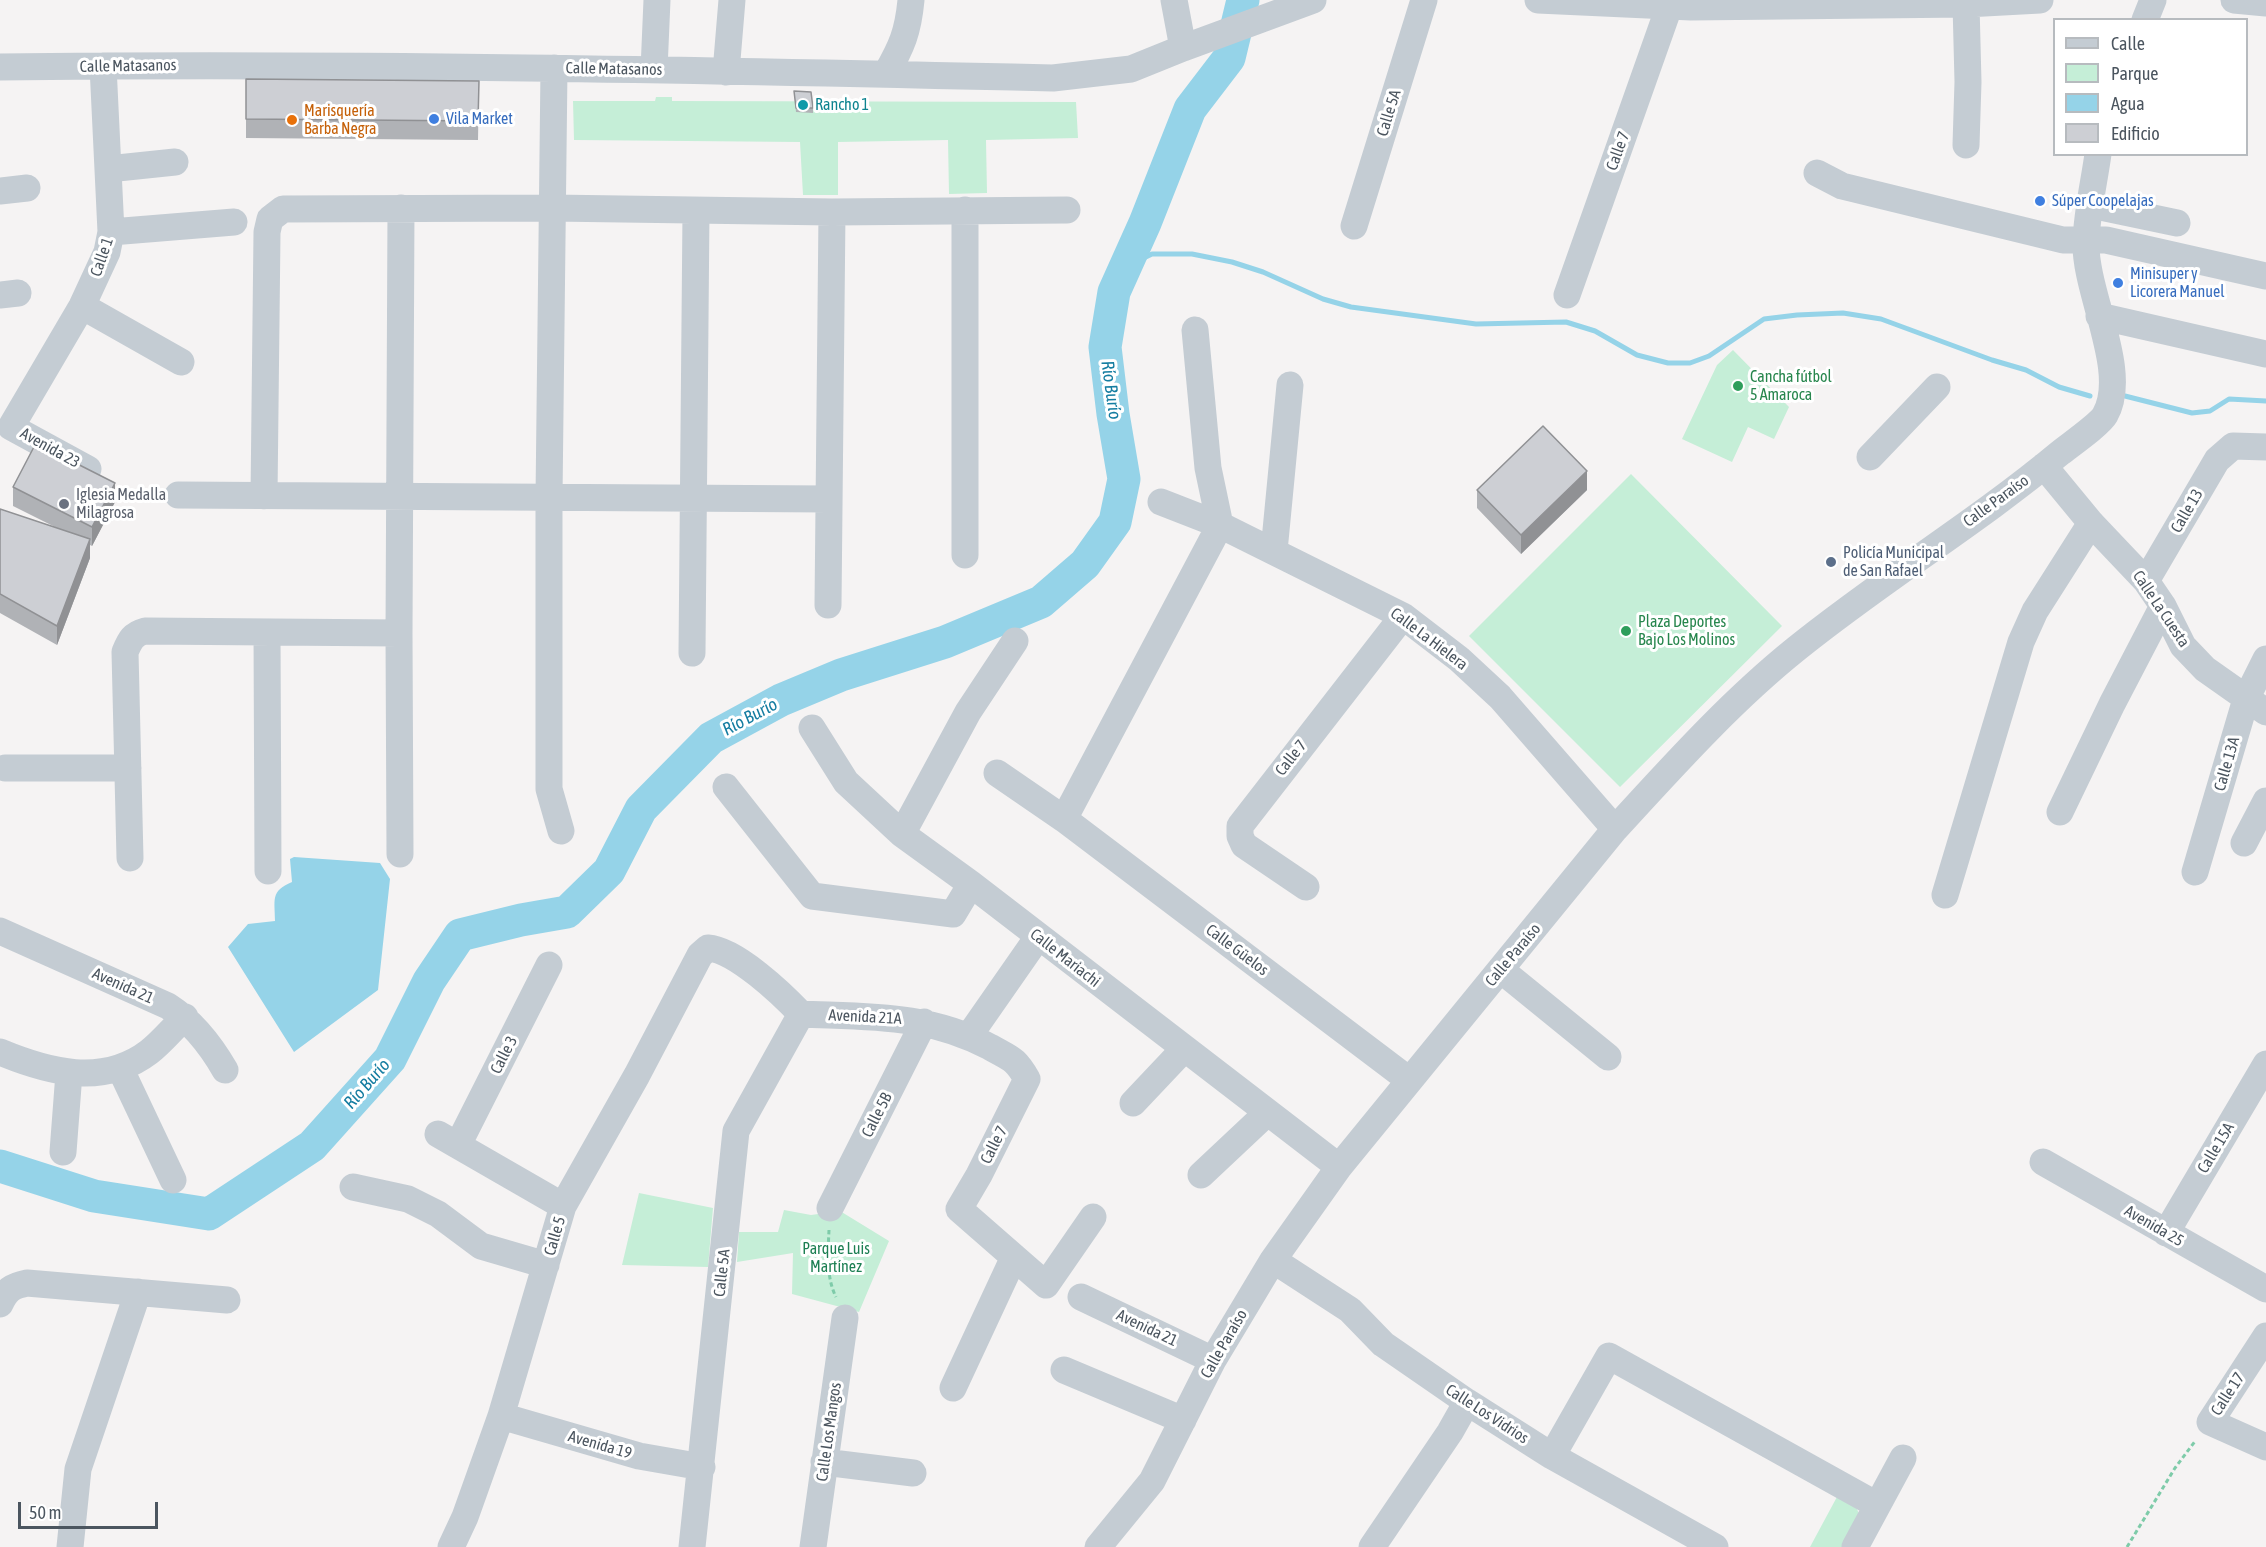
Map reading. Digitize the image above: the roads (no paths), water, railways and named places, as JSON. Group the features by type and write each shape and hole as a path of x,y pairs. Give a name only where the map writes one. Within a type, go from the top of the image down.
{"street":[{"path":"654,70 657,0"},
{"path":"726,72 732,0"},
{"path":"886,74 900,51 909,27 910,0"},
{"path":"1174,0 1183,48"},
{"name":"Calle Matasanos","path":"0,67 190,65 554,68 1053,78 1131,69 1313,0"},
{"name":"Calle 5A","path":"1354,226 1424,0"},
{"path":"1538,0 1669,7 1924,2 1966,4 2040,0"},
{"path":"2146,18 2153,0"},
{"path":"2234,0 2266,3"},
{"path":"1966,4 1968,82 1966,145"},
{"name":"Calle 7","path":"1567,295 1669,7"},
{"name":"Calle 1","path":"27,403 82,306 108,252 111,232 103,66"},
{"path":"554,68 549,498 549,789 561,831"},
{"path":"2098,156 2086,241 2090,278 2098,316 2266,354"},
{"path":"108,169 175,162"},
{"path":"1817,173 1842,186 2062,240 2106,240 2266,276"},
{"path":"0,191 27,188"},
{"path":"2091,205 2177,223"},
{"path":"264,496 267,232 270,219 283,208 552,208 832,212 1067,210"},
{"path":"400,854 401,208"},
{"path":"965,210 965,555"},
{"path":"692,653 696,211"},
{"path":"828,604 832,212"},
{"path":"111,232 234,222"},
{"path":"82,306 182,362"},
{"name":"Calle Paraíso","path":"1098,1547 1152,1481 1213,1360 1273,1260 1339,1167 1615,829 1660,779 1747,691 1796,649 2044,466 2105,416 2113,387 2109,348 2098,316"},
{"path":"1064,819 1220,525 1208,468 1195,330"},
{"path":"1274,551 1290,385"},
{"path":"1870,457 1937,387"},
{"name":"Avenida 23","path":"27,403 6,416 88,469"},
{"name":"Calle 13","path":"2146,581 2217,460 2233,446 2266,447"},
{"name":"Calle La Cuesta","path":"2044,466 2091,523 2146,581 2163,606 2183,646 2205,669 2256,705"},
{"path":"178,495 693,500 830,499"},
{"name":"Calle La Hielera","path":"1161,502 1220,525 1402,616 1459,660 1500,698 1615,829"},
{"path":"1945,895 2021,642 2035,611 2091,523"},
{"path":"2060,812 2163,606"},
{"name":"Calle 7","path":"1306,887 1244,845 1240,836 1240,826 1402,616"},
{"path":"130,858 125,652 135,634 145,631 399,633"},
{"path":"267,632 268,871"},
{"path":"902,834 968,712 1015,641"},
{"name":"Calle 13A","path":"2195,872 2256,705 2266,659"},
{"name":"Calle Mariachi","path":"812,728 846,782 902,834 971,884 1339,1167"},
{"path":"5,768 128,768"},
{"name":"Calle Güelos","path":"998,773 1064,819 1409,1080"},
{"path":"726,787 812,896 953,914 971,884"},
{"path":"2244,843 2266,801"},
{"name":"Avenida 21","path":"0,931 168,1006 185,1017 211,1047 225,1070"},
{"path":"969,1036 1038,937"},
{"name":"Calle 5","path":"451,1547 465,1517 501,1416 563,1206 637,1075 700,955 708,948 720,949 767,982 801,1014"},
{"name":"Calle 3","path":"549,965 448,1140 563,1206"},
{"path":"1500,970 1608,1057"},
{"name":"Calle 5A","path":"692,1547 736,1131 801,1014"},
{"name":"Avenida 21A","path":"801,1014 899,1018 924,1022 969,1036 1017,1062 1027,1079"},
{"path":"2,1060 69,1073 95,1074 120,1068 148,1053 185,1017"},
{"name":"Calle 5B","path":"830,1208 924,1022"},
{"path":"1133,1103 1184,1049"},
{"name":"Calle 15A","path":"2166,1233 2266,1065"},
{"path":"120,1068 173,1180"},
{"path":"63,1152 69,1073"},
{"name":"Calle 7","path":"1014,1257 959,1209 979,1175 1027,1079"},
{"path":"1201,1175 1268,1113"},
{"name":"Avenida 25","path":"2043,1162 2266,1289"},
{"path":"353,1186 408,1199 438,1214 481,1246 546,1265"},
{"path":"953,1388 1014,1257 1046,1285 1093,1217"},
{"name":"Calle Los Vidrios","path":"1273,1260 1350,1310 1383,1344 1467,1402 1552,1456 1714,1547"},
{"path":"0,1304 6,1291 15,1286 27,1284 227,1300"},
{"path":"70,1547 78,1469 138,1292"},
{"name":"Avenida 21","path":"1081,1297 1213,1360"},
{"name":"Calle Los Mangos","path":"813,1547 845,1318"},
{"name":"Calle 17","path":"2266,1336 2210,1422 2266,1447"},
{"path":"1552,1456 1609,1356 1877,1506"},
{"path":"1064,1370 1183,1420"},
{"path":"1372,1547 1450,1432 1467,1402"},
{"name":"Avenida 19","path":"501,1416 639,1456 702,1467"},
{"path":"1855,1547 1903,1458"},
{"path":"824,1462 913,1473"}],"water":[{"path":"294,857 380,863 390,879 378,990 294,1052 228,947 248,924 275,921 275,897 280,889 292,882 290,859"}],"waterway":[{"name":"Río Burío","path":"0,1166 94,1196 209,1214 312,1146 390,1059 429,981 460,935 521,920 567,912 609,871 641,809 711,738 781,700 841,675 945,642 1041,602 1085,564 1115,522 1124,479 1105,347 1114,292 1145,223 1190,109 1229,58 1243,0"},
{"path":"1125,267 1152,254 1192,254 1232,262 1263,272 1323,299 1351,307 1476,324 1566,322 1595,331 1637,355 1668,363 1690,363 1709,356 1764,319 1843,313 1881,319 1992,360 2026,370 2059,387 2090,396"},
{"path":"2125,396 2192,413 2210,411 2229,399 2266,401"}],"place":[{"name":"Rancho 1","path":"803,105"},
{"name":"Vila Market","path":"434,119"},
{"name":"Marisquería Barba Negra","path":"292,120"},
{"name":"Súper Coopelajas","path":"2040,201"},
{"name":"Minisuper y Licorera Manuel","path":"2118,283"},
{"name":"Cancha fútbol 5 Amaroca","path":"1738,386"},
{"name":"Iglesia Medalla Milagrosa","path":"64,504"},
{"name":"Policía Municipal de San Rafael","path":"1831,562"},
{"name":"Plaza Deportes Bajo Los Molinos","path":"1626,631"}],"park label":[{"name":"Parque Luis Martínez","path":"836,1258"}]}
